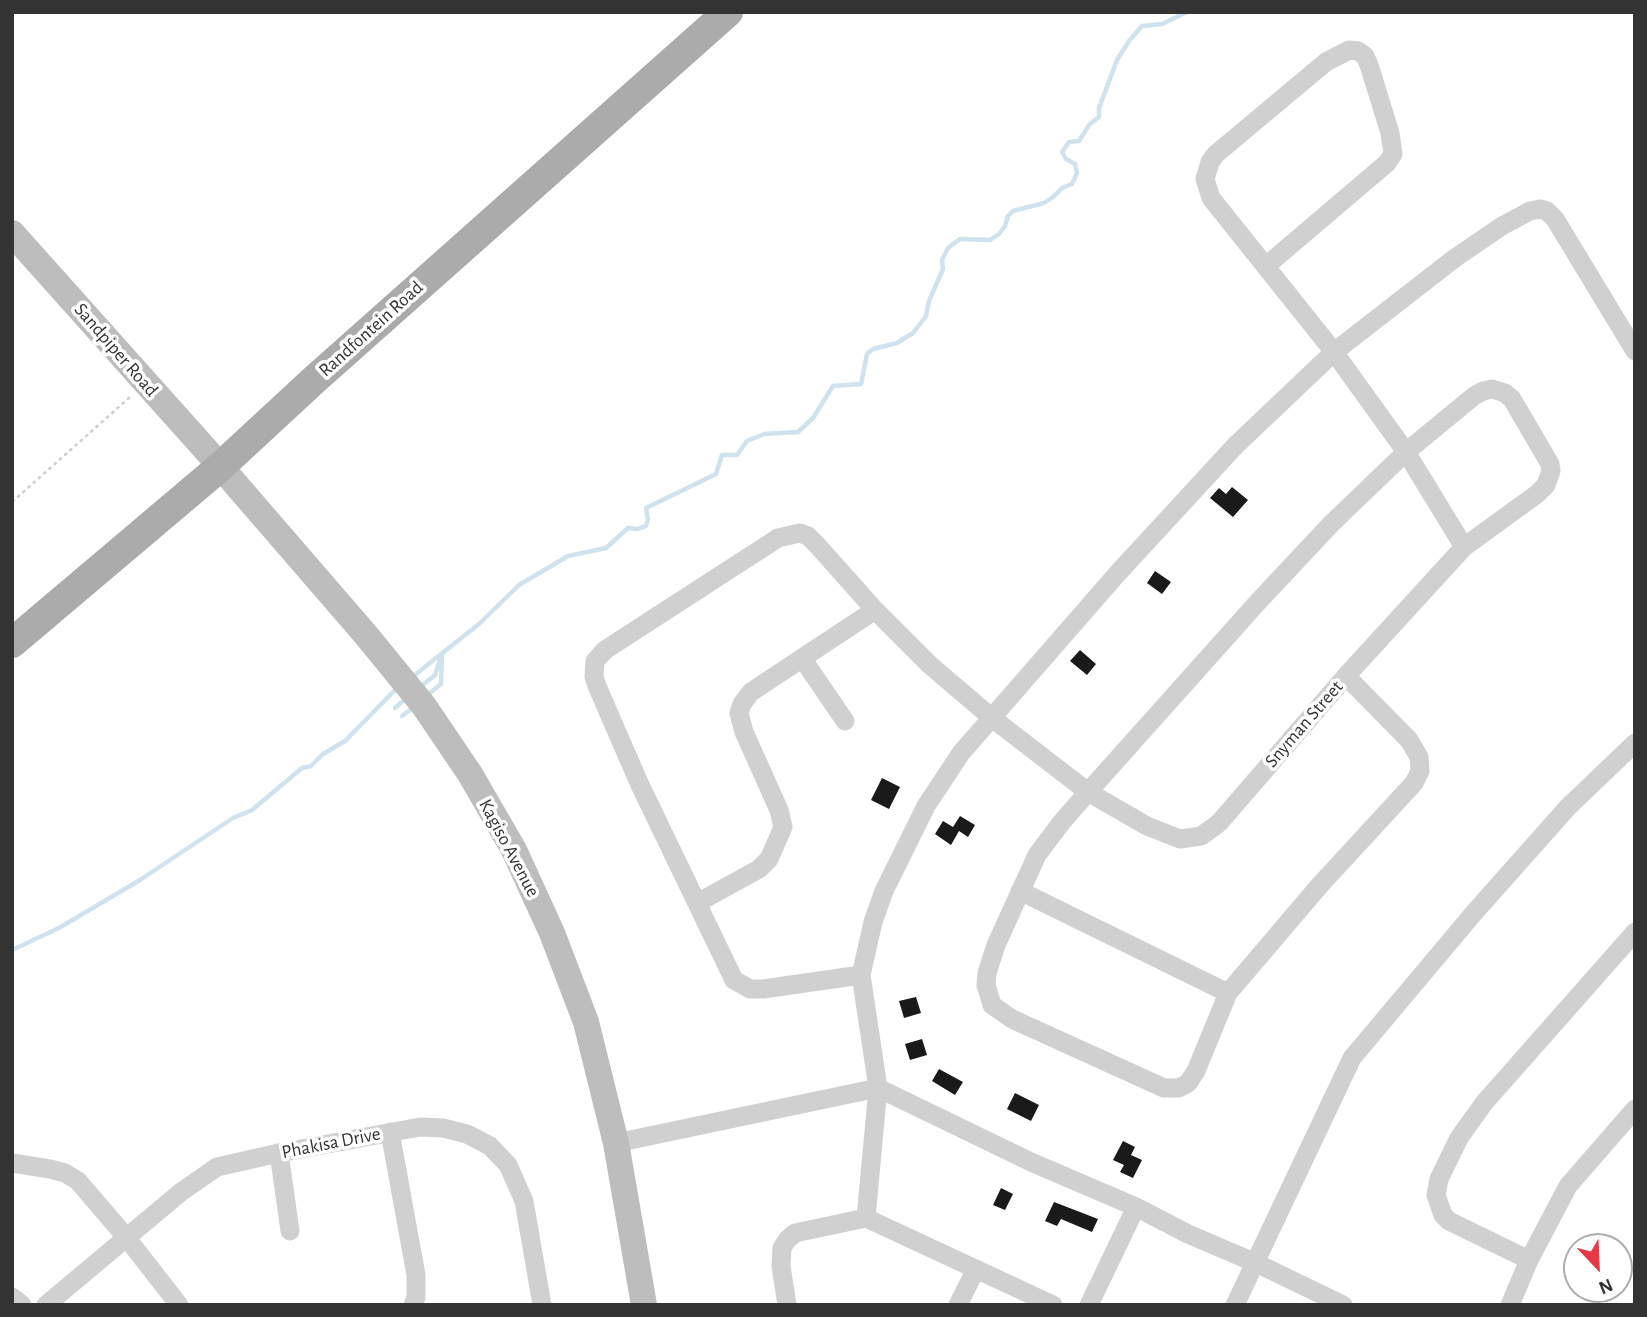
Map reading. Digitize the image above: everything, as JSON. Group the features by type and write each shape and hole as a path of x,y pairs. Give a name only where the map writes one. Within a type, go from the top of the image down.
{"main road":[{"name":"Randfontein Road","path":"12,643 220,467 727,12"}],"street":[{"path":"1266,266 1387,163 1393,154 1390,133 1369,65 1365,56 1358,51 1349,50 1326,62 1216,153 1205,179 1211,198 1225,218 1334,352 1406,452 1464,547"},
{"path":"866,1219 878,1088 861,975 873,922 904,848 942,780 961,753 1117,574 1274,407 1334,352 1464,251 1530,211 1547,211 1567,235 1635,351"},
{"name":"Sandpiper Road","path":"12,233 220,467"},
{"path":"1228,993 1020,891 1037,855 1088,792 1322,533 1406,452 1483,391 1492,389 1505,393 1524,419 1550,464 1549,478 1537,494 1464,547 1346,676"},
{"name":"Kagiso Avenue","path":"220,467 424,706 470,774 514,850 552,933 586,1022 616,1143 644,1305"},
{"name":"Snyman Street","path":"698,903 640,785 597,686 594,677 595,661 605,650 778,538 789,534 800,533 808,536 875,610 930,664 992,718 1088,792 1180,839 1200,836 1219,823 1346,676 1409,740 1419,757 1420,771 1414,783 1320,885 1228,993 1196,1071 1188,1083 1179,1088 1164,1088 1012,1019 992,1005 986,985 987,973 996,945 1020,891"},
{"path":"861,975 750,989 741,985 729,971 698,903 759,869 769,859 783,827 779,810 744,732 739,713 742,704 751,691 875,610"},
{"path":"802,658 845,721"},
{"path":"1235,1305 1352,1058 1473,914 1568,807 1635,743"},
{"path":"1529,1260 1449,1221 1443,1215 1436,1195 1439,1180 1459,1138 1484,1103 1635,932"},
{"path":"616,1143 878,1088 1031,1162 1136,1207 1188,1234 1343,1305"},
{"path":"1510,1305 1529,1260 1568,1186 1635,1109"},
{"name":"Phakisa Drive","path":"46,1305 207,1172 227,1164 420,1126 467,1134 490,1146 508,1165 524,1201 542,1305"},
{"path":"390,1132 415,1275 416,1297 413,1305"},
{"path":"279,1153 290,1231"},
{"path":"12,1163 50,1169 72,1176 127,1237 179,1305"},
{"path":"1089,1305 1136,1207"},
{"path":"787,1305 781,1266 782,1248 787,1240 795,1233 866,1219 1053,1305"},
{"path":"958,1305 975,1269"},
{"path":"12,1297 22,1305"}],"path":[{"path":"12,502 146,383"}],"building":[{"path":"1232,487 1248,500 1233,517 1210,498 1219,488 1226,494"},
{"path":"1155,571 1171,582 1162,594 1147,583"},
{"path":"1080,650 1096,664 1087,675 1070,661"},
{"path":"882,778 900,787 889,809 871,800"},
{"path":"960,816 975,825 968,837 959,831 951,845 935,834 943,821 953,827"},
{"path":"916,997 921,1013 904,1018 899,1001"},
{"path":"922,1039 927,1055 910,1060 905,1044"},
{"path":"939,1069 963,1082 955,1095 932,1081"},
{"path":"1015,1093 1039,1105 1031,1121 1007,1109"},
{"path":"1123,1141 1135,1147 1131,1155 1142,1160 1133,1178 1120,1172 1124,1165 1113,1160"},
{"path":"1001,1188 1013,1194 1005,1210 993,1205"},
{"path":"1054,1202 1098,1219 1092,1232 1061,1219 1057,1226 1045,1221"}],"waterway":[{"path":"416,674 479,624 519,585 568,556 606,548 628,528 646,526 646,508 716,474 722,455 737,455 747,441 764,434 798,432 813,418 833,386 861,384 867,354 873,349 897,343 913,333 926,316 948,248 960,239 990,240 999,234 1013,211 1044,203 1062,188 1072,184 1077,173 1075,164 1066,159 1062,152 1069,142 1079,141 1089,125 1099,117 1099,108 1117,60 1129,41 1142,26 1162,24 1187,12"},
{"path":"431,692 441,684 442,653"},
{"path":"424,684 435,675 440,660"},
{"path":"12,950 59,928 140,880 233,818 252,810 302,768 311,766 323,754 345,741 394,691"},
{"path":"395,708 403,701"},
{"path":"402,716 410,710"}]}
